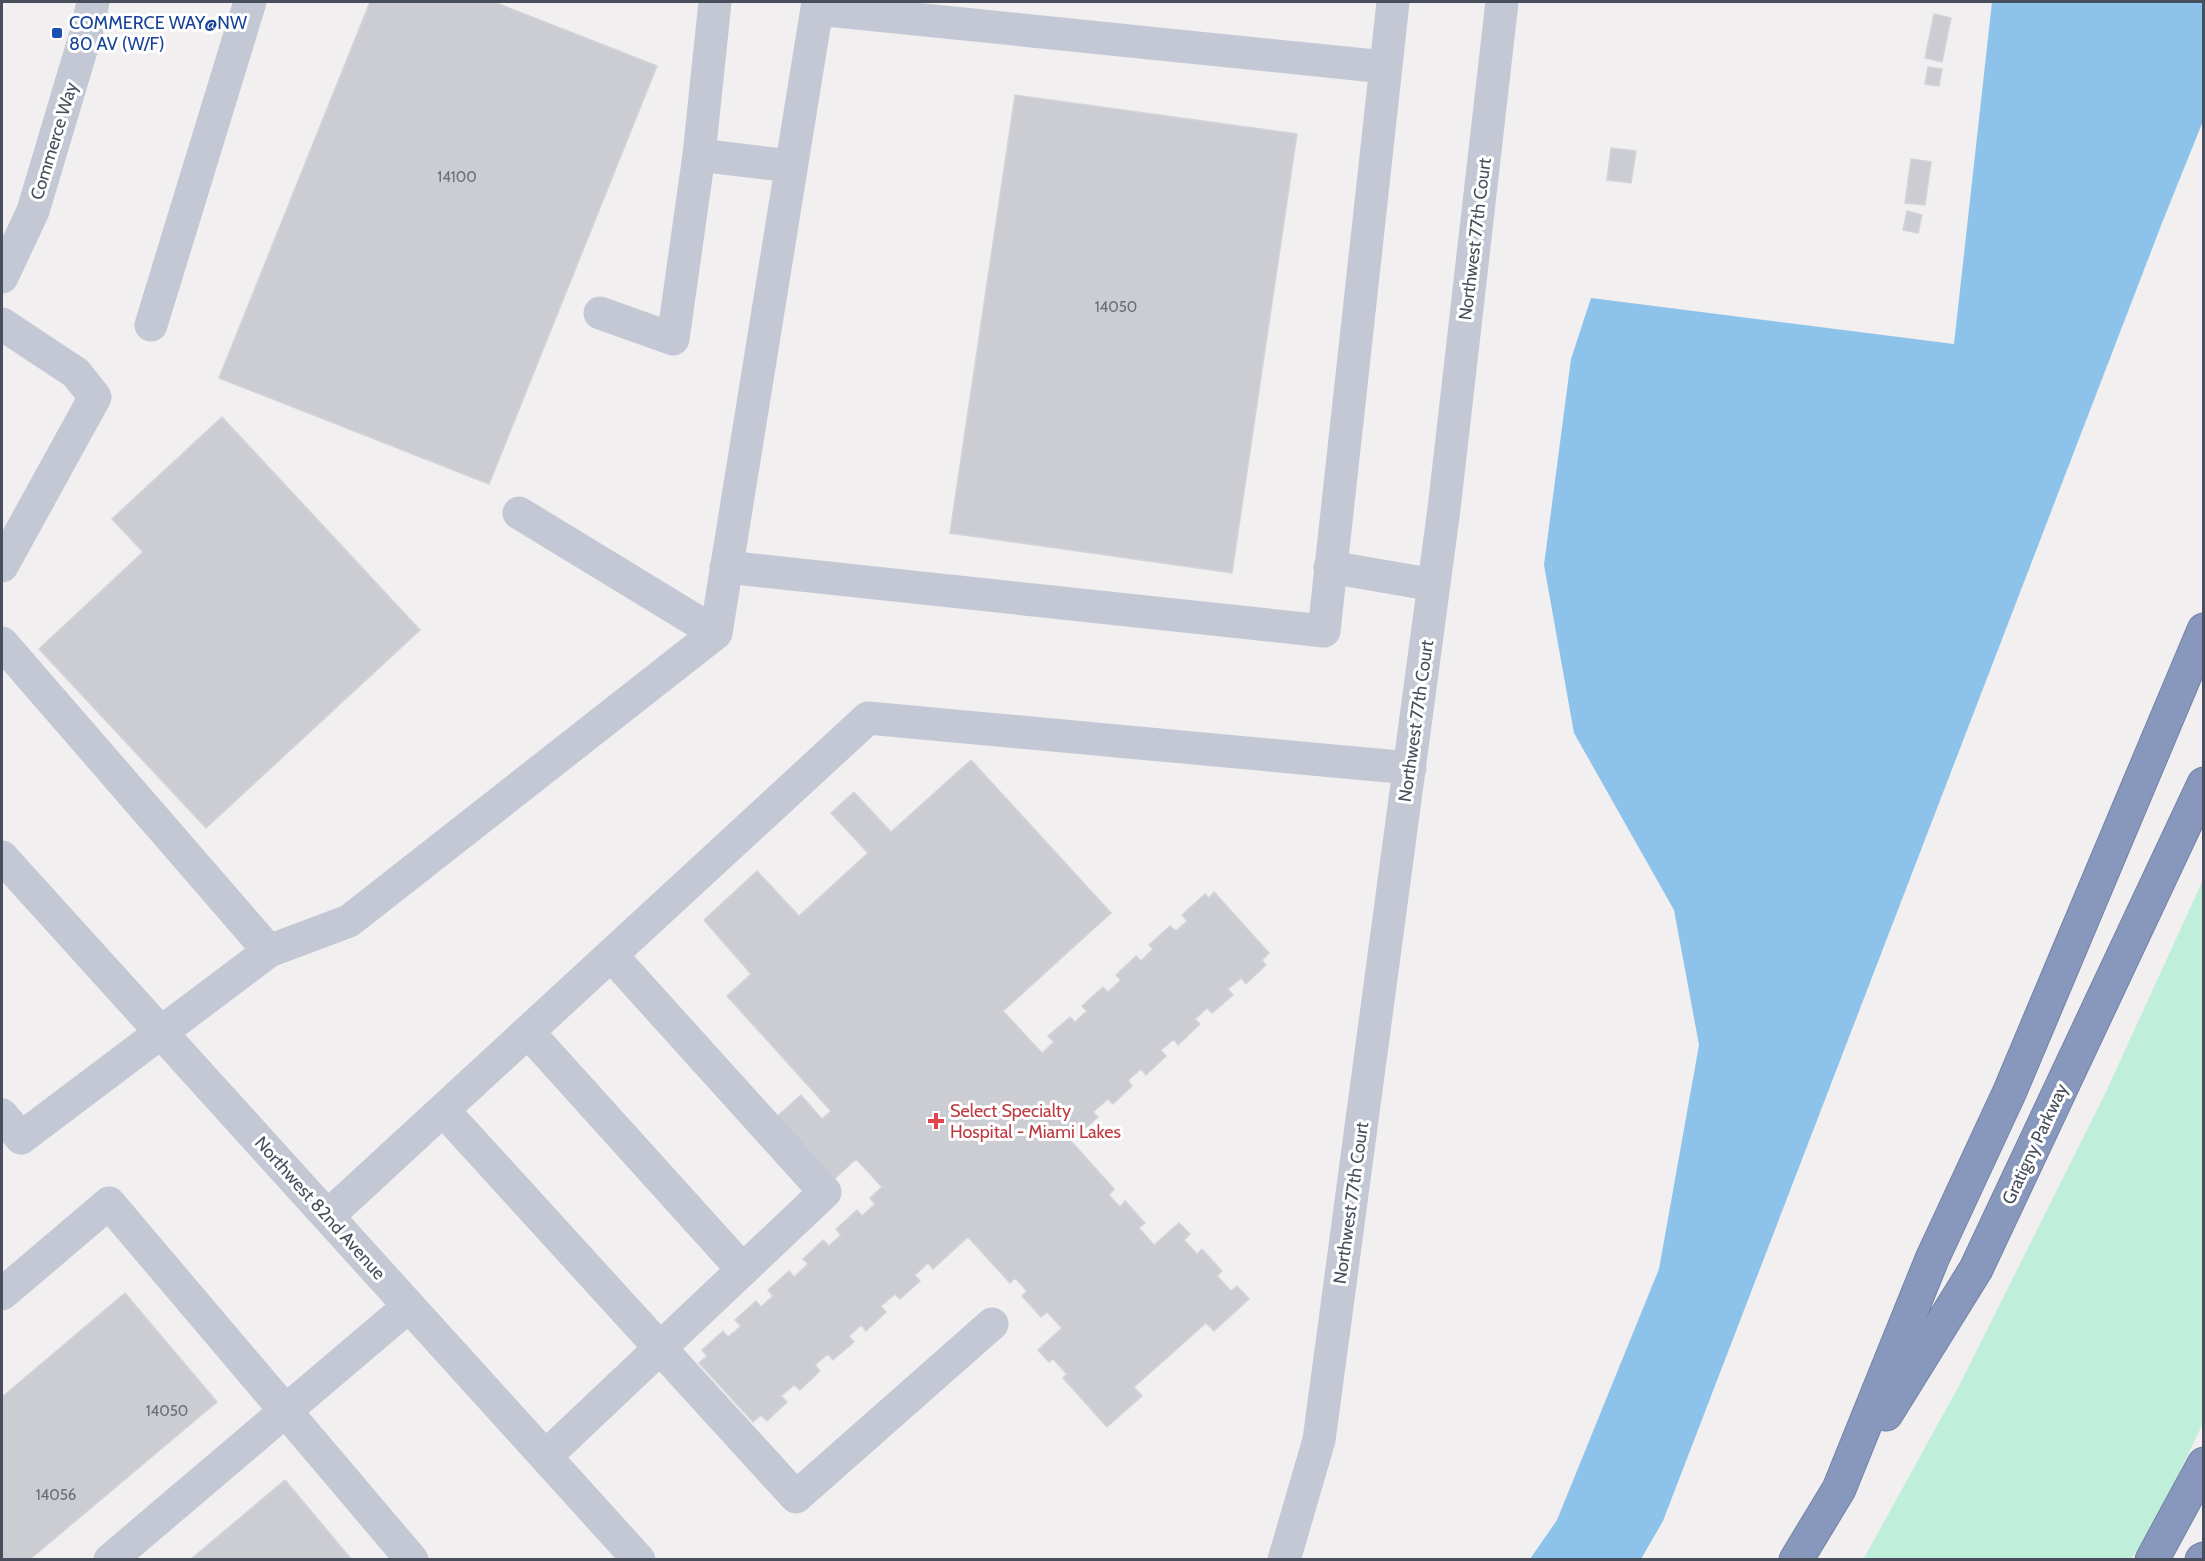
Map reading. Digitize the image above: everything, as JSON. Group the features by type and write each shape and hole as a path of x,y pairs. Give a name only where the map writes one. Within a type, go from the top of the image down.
{"highway":[{"path":"1796,1560 1839,1489 1932,1258 2010,1091 2204,630"},
{"name":"Gratigny Parkway","path":"1839,1489 1976,1269 2204,784"},
{"path":"2152,1560 2204,1464"}],"street":[{"name":"Commerce Way","path":"2,277 33,211 87,30 93,2"},
{"path":"151,326 250,2"},
{"path":"600,313 673,339 699,155 715,2"},
{"path":"726,567 1324,631 1393,2"},
{"name":"Northwest 77th Court","path":"1284,1560 1319,1440 1434,585 1502,2"},
{"path":"2,1115 21,1138 162,1034 269,951 349,921 716,633 817,5 1386,67"},
{"path":"699,155 791,166"},
{"path":"2,324 76,373 95,397 2,566"},
{"path":"519,513 716,633"},
{"path":"1330,567 1434,585"},
{"path":"2,643 269,951"},
{"path":"328,1216 868,718 1410,768"},
{"name":"Northwest 82nd Avenue","path":"2,857 639,1560"},
{"path":"546,1456 825,1192 611,955"},
{"path":"528,1032 743,1270"},
{"path":"443,1110 796,1497 992,1324"},
{"path":"2,1294 109,1203 412,1560"},
{"path":"110,1560 409,1306"}],"green space":[{"path":"2203,880 2203,1423 2153,1527 2131,1559 1863,1560 1960,1384 2105,1094"}],"water":[{"path":"1992,2 2203,2 2203,121 1663,1521 1641,1559 1530,1559 1557,1520 1659,1269 1699,1045 1674,910 1574,733 1544,565 1571,359 1591,298 1954,344"}],"building":[{"path":"370,2 494,2 657,66 489,484 219,378"},
{"path":"1934,14 1951,18 1942,62 1925,58"},
{"path":"1928,67 1942,69 1939,86 1925,84"},
{"path":"1015,95 1297,134 1232,573 950,533"},
{"path":"1611,148 1636,151 1631,183 1607,180"},
{"path":"1911,159 1931,162 1925,205 1905,203"},
{"path":"1907,211 1922,215 1918,233 1903,230"},
{"path":"222,417 420,630 206,828 39,649 143,552 112,519"},
{"path":"971,760 1111,913 1003,1011 1042,1053 1054,1042 1048,1036 1070,1017 1075,1022 1087,1011 1082,1006 1103,987 1108,992 1121,980 1116,975 1136,956 1141,961 1153,949 1149,945 1170,926 1176,931 1187,921 1182,915 1205,894 1209,898 1214,892 1269,953 1262,960 1266,965 1246,984 1241,978 1228,989 1233,995 1212,1013 1207,1008 1195,1019 1200,1024 1178,1045 1174,1039 1161,1050 1166,1056 1146,1075 1141,1069 1128,1080 1132,1086 1113,1104 1108,1099 1093,1112 1098,1117 1071,1141 1114,1189 1109,1195 1120,1207 1125,1201 1145,1223 1139,1228 1154,1245 1179,1223 1190,1234 1184,1240 1197,1254 1202,1249 1222,1271 1217,1276 1231,1291 1237,1286 1249,1299 1214,1331 1206,1323 1134,1387 1142,1396 1107,1427 1063,1378 1067,1374 1053,1359 1049,1362 1038,1350 1062,1328 1047,1312 1041,1317 1022,1296 1027,1291 1015,1278 1010,1283 968,1237 933,1269 928,1263 915,1275 920,1281 900,1299 895,1294 881,1306 886,1312 866,1331 861,1325 849,1336 854,1342 833,1360 828,1354 815,1365 820,1371 800,1390 794,1385 781,1396 787,1402 767,1421 761,1415 753,1422 699,1363 707,1356 702,1350 723,1331 728,1337 741,1326 735,1320 756,1301 761,1307 773,1296 768,1290 789,1271 794,1277 808,1264 803,1259 823,1240 829,1246 841,1235 836,1229 857,1210 862,1216 875,1204 870,1198 882,1187 856,1159 831,1182 774,1119 801,1095 822,1119 831,1111 727,996 751,974 704,920 757,871 799,916 868,853 831,813 854,792 891,832"},
{"path":"125,1293 217,1402 29,1560 2,1560 2,1397"},
{"path":"285,1480 352,1560 190,1560"}],"place":[{"name":"COMMERCE WAY@NW 80 AV (W/F)","path":"57,33"},
{"name":"Select Specialty Hospital - Miami Lakes","path":"936,1121"}]}
